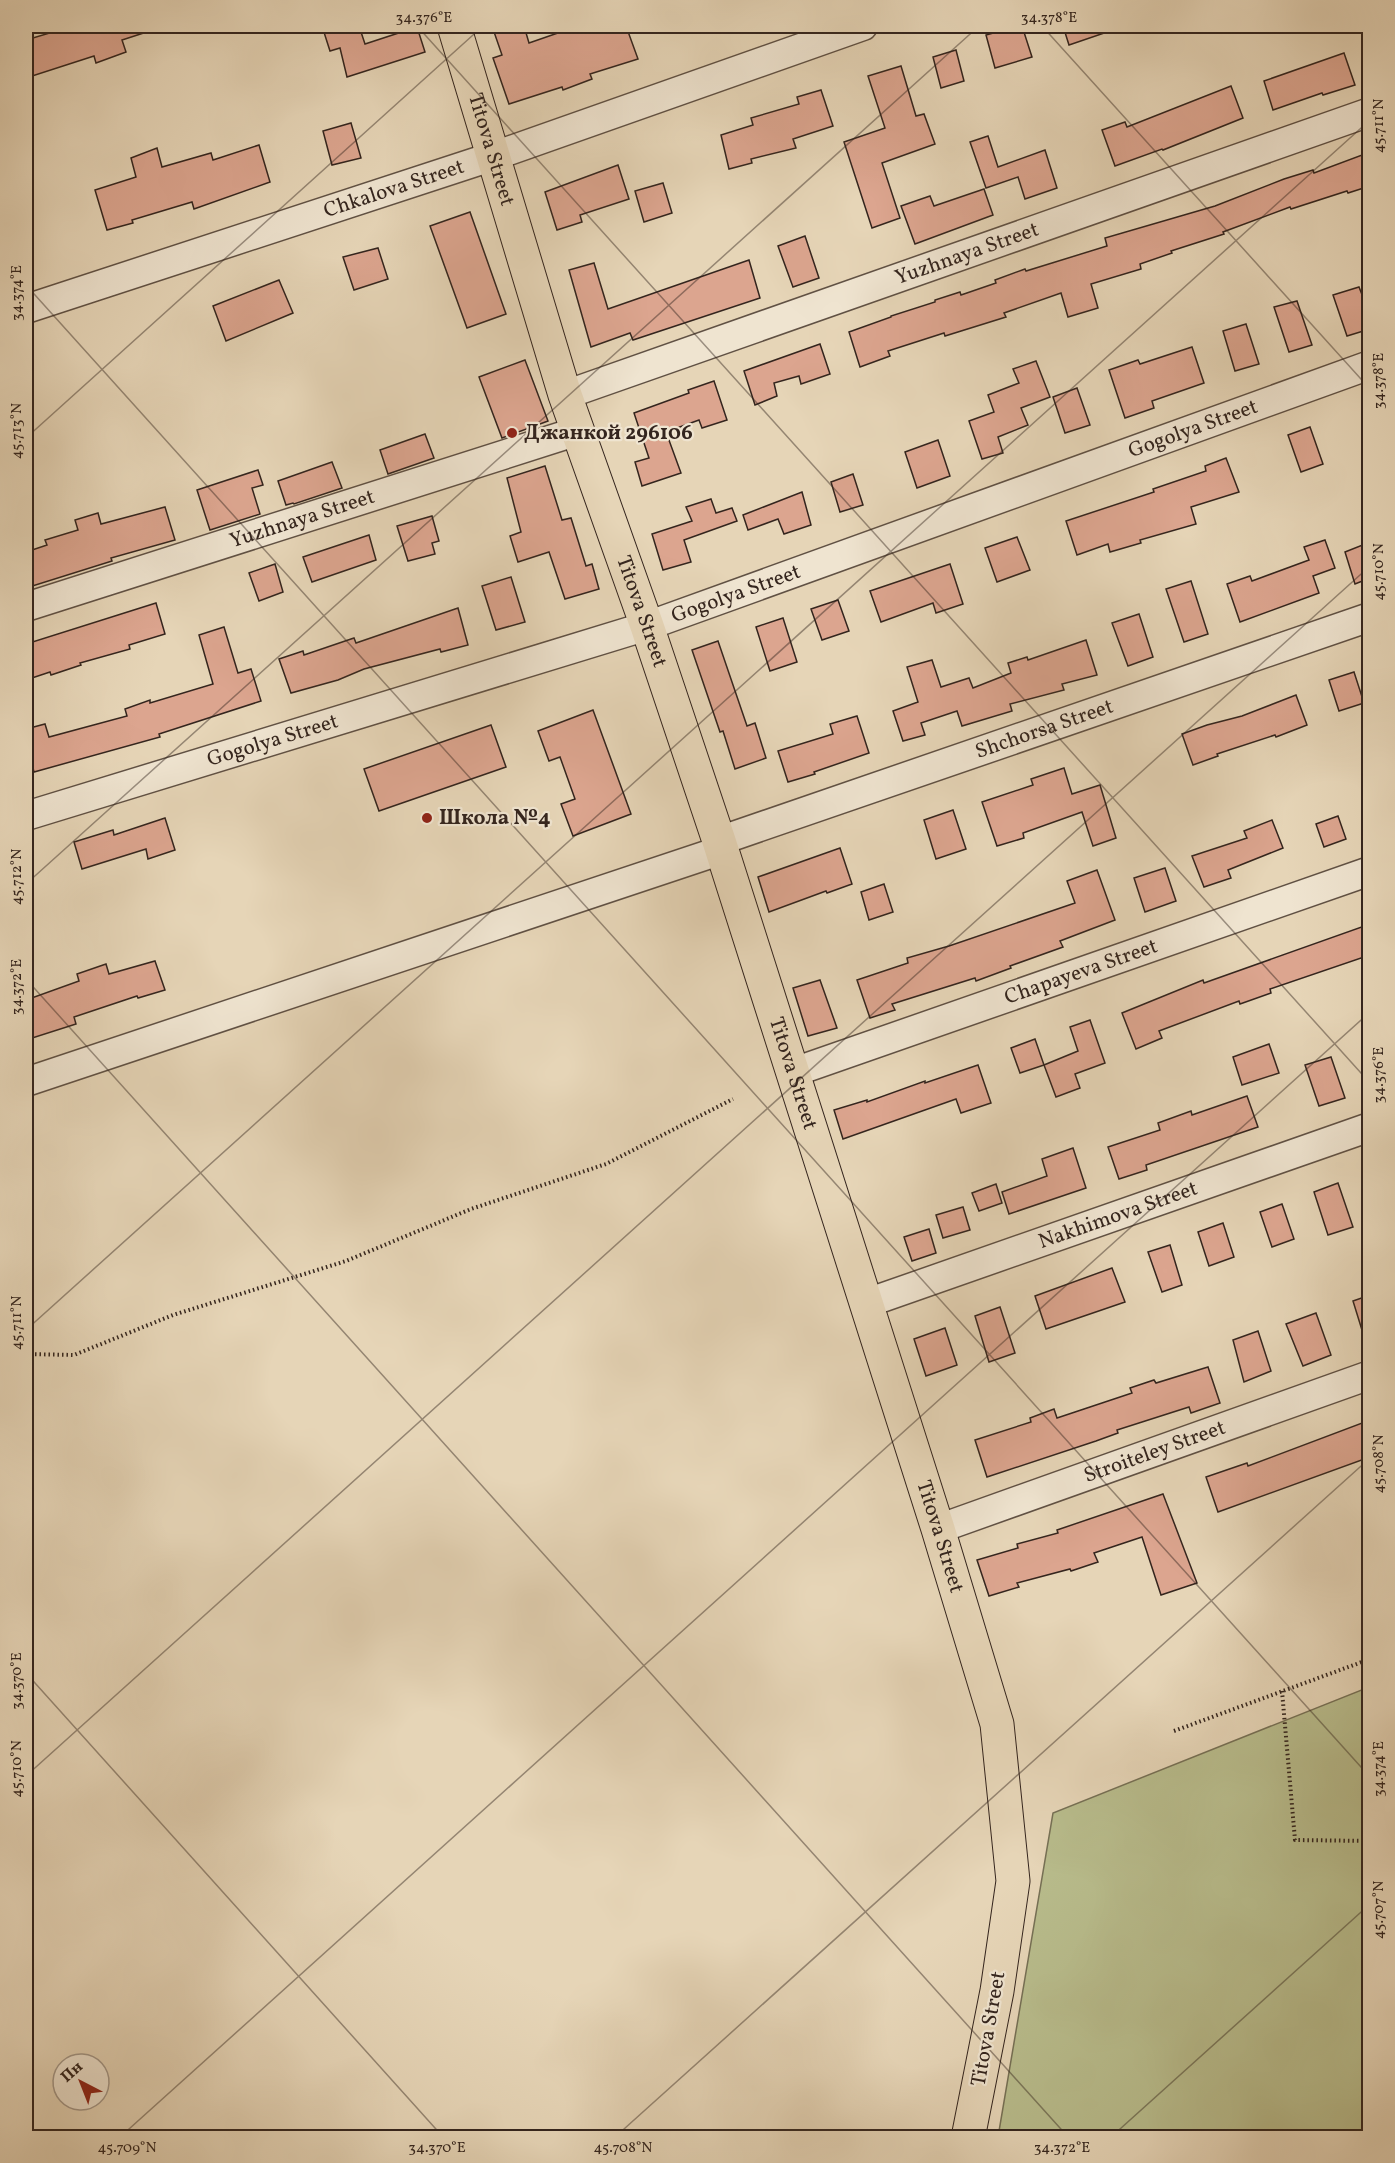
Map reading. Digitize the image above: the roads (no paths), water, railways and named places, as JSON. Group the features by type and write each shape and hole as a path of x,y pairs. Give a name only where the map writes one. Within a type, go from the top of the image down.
{"main road":[{"name":"Titova Street","path":"454,26 565,395 647,626 721,845 867,1302 997,1724 1012,1881 997,1991 968,2138"}],"street":[{"name":"Chkalova Street","path":"26,309 494,156 863,26"},
{"name":"Yuzhnaya Street","path":"565,395 1370,112"},
{"name":"Gogolya Street","path":"26,816 647,626 1370,365"},
{"name":"Yuzhnaya Street","path":"26,607 578,431"},
{"name":"Shchorsa Street","path":"26,1082 721,845 1370,617"},
{"name":"Chapayeva Street","path":"794,1072 1370,871"},
{"name":"Nakhimova Street","path":"867,1302 1370,1127"},
{"name":"Stroiteley Street","path":"938,1529 1370,1375"}],"place":[{"name":"Джанкой 296106","path":"512,433"},
{"name":"Школа №4","path":"427,818"}]}
